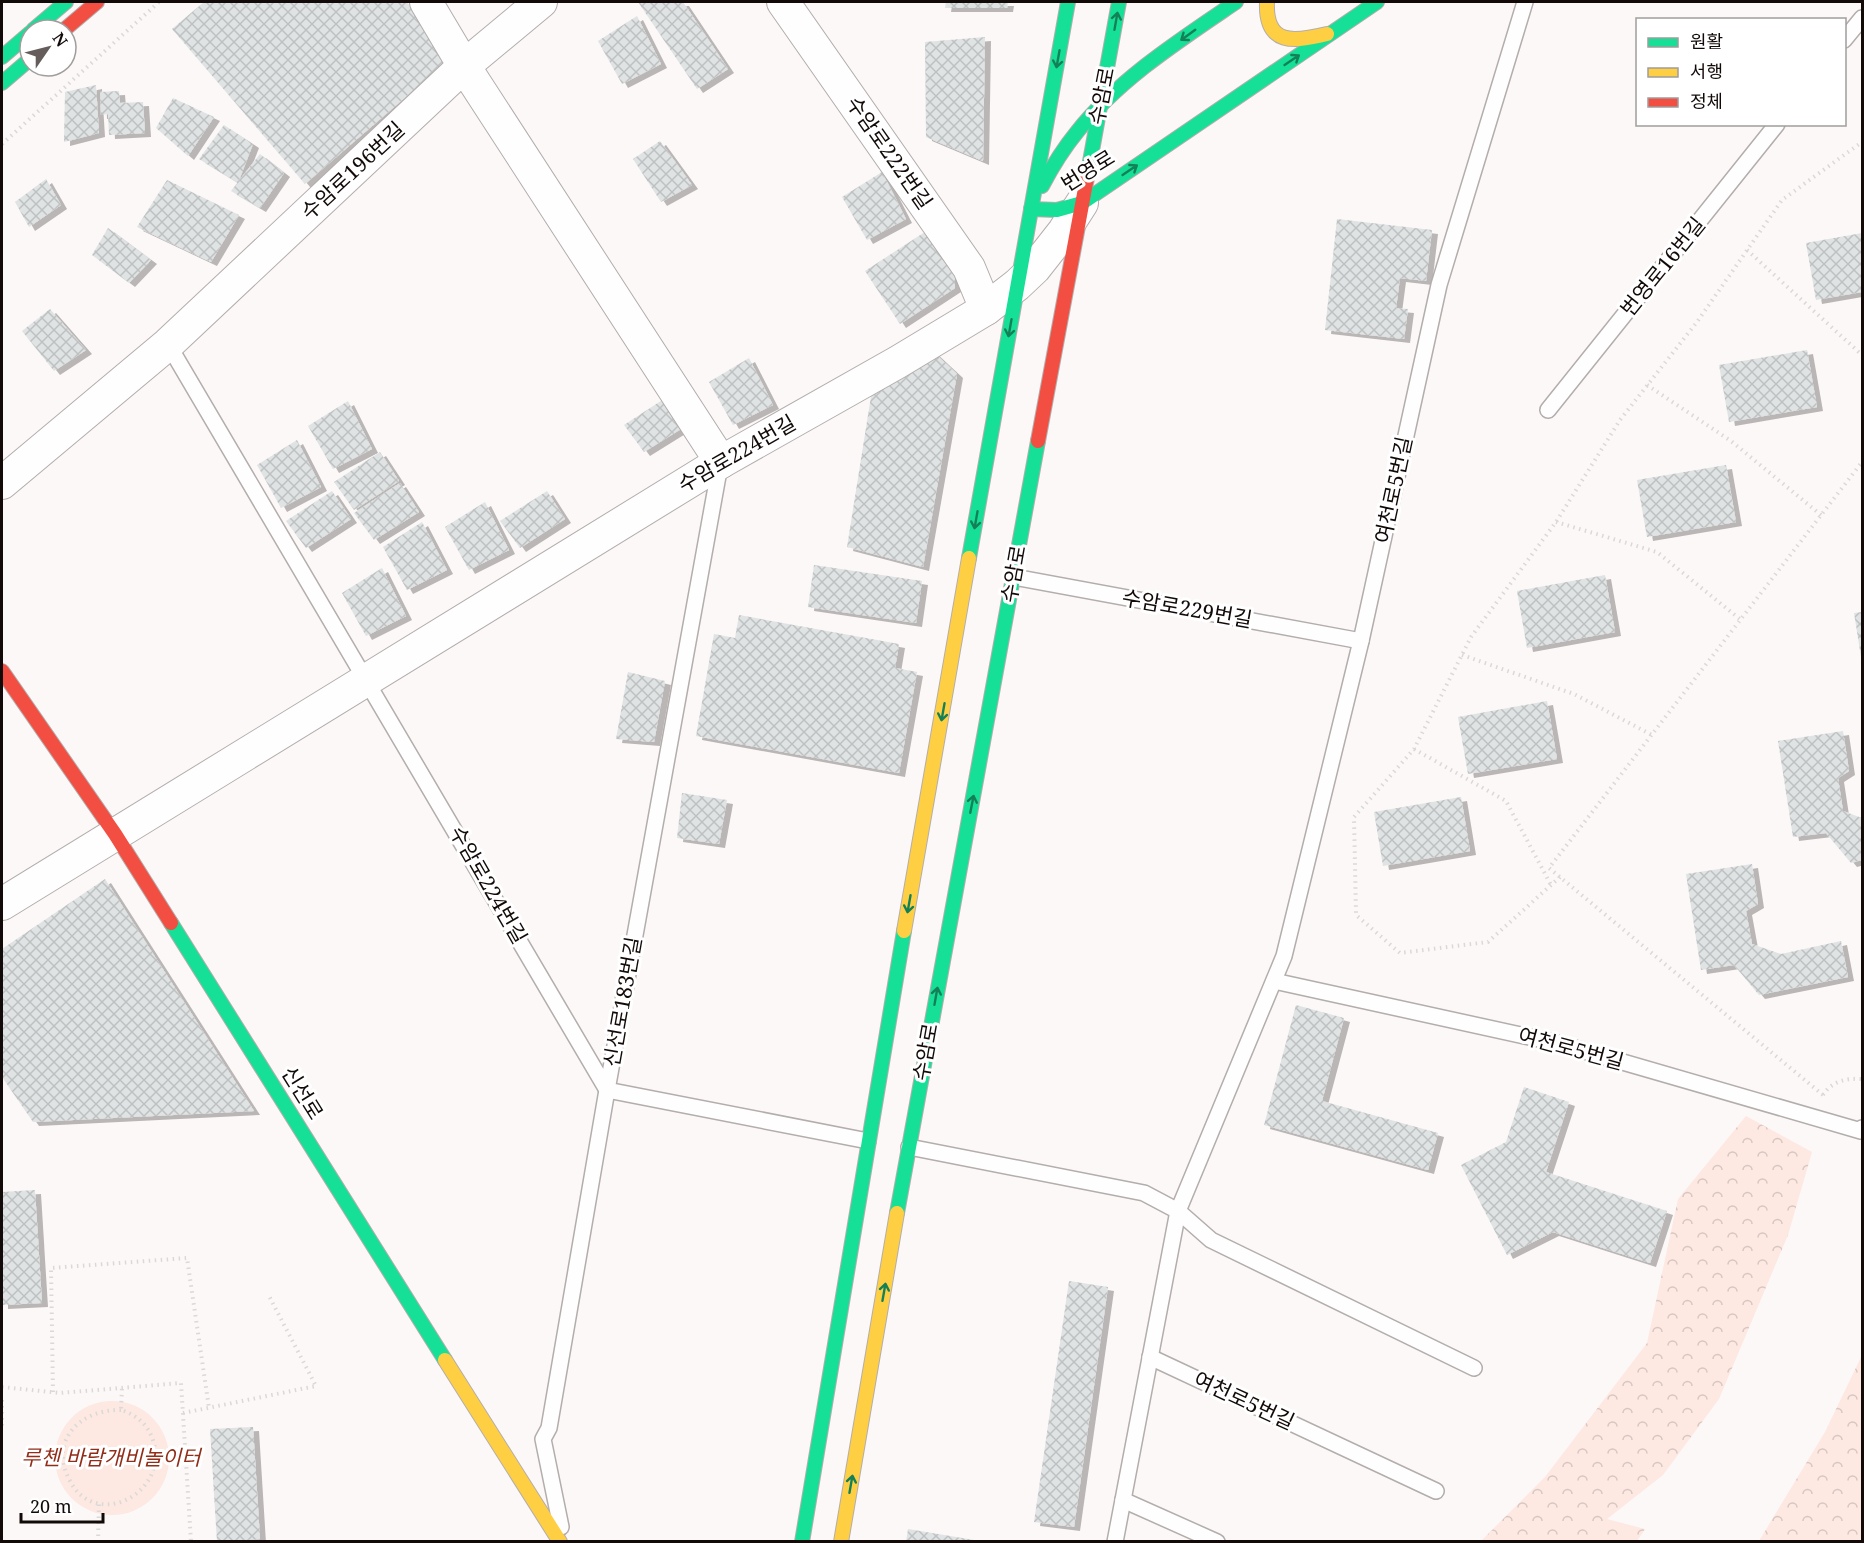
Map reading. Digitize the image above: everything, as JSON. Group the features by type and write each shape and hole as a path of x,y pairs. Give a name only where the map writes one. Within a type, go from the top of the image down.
{"main road":[{"path":"47,18 66,2"},
{"path":"78,18 98,2"},
{"name":"수암로","path":"802,1542 868,1141 1068,2"},
{"name":"수암로","path":"841,1542 909,1147 1119,2"},
{"name":"번영로","path":"1236,2 1142,69 1100,105 1067,145 1045,178 1031,208 1053,212 1068,209 1082,202 1377,2"},
{"path":"1268,2 1266,13 1269,27 1281,37 1311,39 1331,33"},
{"path":"2,57 18,43"},
{"path":"2,83 18,69"},
{"name":"신선로","path":"2,671 115,834 562,1542"}],"street":[{"path":"426,2 464,66 721,462"},
{"name":"수암로196번길","path":"2,483 168,344 464,66 541,2"},
{"name":"수암로222번길","path":"783,2 969,268 986,309"},
{"name":"수암로224번길","path":"2,904 721,462 898,362 986,309 1017,285 1051,248 1082,202"}],"lane":[{"name":"여천로5번길","path":"1115,1542 1178,1211 1284,956 1361,641 1439,285 1525,2"},
{"path":"1846,39 1863,18"},
{"name":"번영로16번길","path":"1548,410 1775,126"},
{"path":"168,344 368,680"},
{"name":"신선로183번길","path":"562,1542 543,1439 549,1428 721,462"},
{"name":"수암로229번길","path":"1014,577 1361,641"},
{"name":"수암로224번길","path":"368,680 608,1090"},
{"name":"여천로5번길","path":"1274,981 1557,1043 1861,1131 1863,1128"},
{"path":"608,1090 868,1141"},
{"path":"909,1147 1144,1193 1178,1211 1211,1240 1474,1368"},
{"name":"여천로5번길","path":"1150,1357 1436,1491"},
{"path":"1123,1500 1217,1542"}],"path":[{"path":"2,144 159,2"},
{"path":"1560,878 1488,942 1400,953 1356,915 1354,817 1414,749 1471,637 1556,522 1620,420 1697,322 1782,200 1863,142"},
{"path":"1747,250 1863,355"},
{"path":"1647,385 1731,441 1821,515"},
{"path":"1823,1095 1549,868 1863,462"},
{"path":"1556,522 1657,552 1741,620"},
{"path":"1462,655 1574,694 1652,735"},
{"path":"1414,749 1506,801 1551,885"},
{"path":"1840,1080 1863,1079"},
{"path":"52,1392 51,1268 187,1258 209,1408"},
{"path":"183,1413 316,1386 269,1296"},
{"path":"2,1388 60,1393 181,1383 191,1542"},
{"path":"121,1410 122,1388"},
{"path":"2,1400 2,1430"},
{"path":"121,1410 138,1418 150,1432 155,1448 155,1467 147,1484 132,1497 116,1504 99,1503 87,1499 71,1484 64,1468 63,1447 73,1428 89,1415 121,1410"},
{"path":"98,1542 99,1503"}],"green space":[{"path":"1746,1116 1812,1152 1788,1235 1719,1399 1663,1475 1607,1519 1645,1529 1637,1541 1481,1541 1545,1477 1647,1343 1678,1199"},
{"path":"1862,1355 1862,1541 1759,1541 1825,1432"},
{"name":"루첸 바람개비놀이터","path":"112,1401 134,1405 153,1417 165,1436 169,1458 165,1480 153,1499 134,1511 112,1515 90,1511 71,1499 59,1480 55,1458 59,1436 71,1417 90,1405"}],"building":[{"path":"204,2 407,2 453,56 305,184 172,29"},
{"path":"638,2 683,2 728,69 697,89"},
{"path":"946,2 1008,2 1007,8 945,8"},
{"path":"637,16 661,64 622,84 598,41"},
{"path":"985,37 983,161 926,137 925,42"},
{"path":"96,85 99,133 64,142 65,92"},
{"path":"119,91 120,103 143,102 145,133 109,135 108,114 101,115 100,92"},
{"path":"173,98 214,117 188,156 156,128"},
{"path":"224,125 253,144 238,183 199,159"},
{"path":"660,141 692,185 661,202 633,159"},
{"path":"260,154 284,173 260,208 231,191"},
{"path":"882,172 906,219 867,240 842,197"},
{"path":"46,179 61,205 29,227 15,202"},
{"path":"167,180 239,215 211,262 137,227"},
{"path":"1337,219 1432,230 1426,281 1400,278 1396,308 1408,309 1404,339 1325,330"},
{"path":"108,228 151,260 129,283 92,255"},
{"path":"931,228 955,265 955,288 900,324 865,271"},
{"path":"1862,233 1862,292 1816,300 1806,243"},
{"path":"50,309 86,350 54,371 22,331"},
{"path":"929,348 957,374 923,567 847,547 873,384"},
{"path":"1807,350 1817,407 1729,422 1719,365"},
{"path":"749,358 773,405 733,425 709,382"},
{"path":"670,395 689,424 644,452 624,425"},
{"path":"348,401 372,449 333,469 308,426"},
{"path":"297,440 321,487 281,508 257,465"},
{"path":"380,452 399,481 354,510 334,482"},
{"path":"1726,465 1736,522 1647,537 1637,480"},
{"path":"400,483 419,512 374,540 354,513"},
{"path":"332,491 351,519 306,548 286,521"},
{"path":"547,491 565,519 520,548 500,521"},
{"path":"485,502 509,550 469,570 445,527"},
{"path":"422,522 447,570 407,590 383,547"},
{"path":"814,565 922,581 916,623 808,607"},
{"path":"382,568 406,616 366,636 342,593"},
{"path":"1605,575 1615,632 1527,648 1517,591"},
{"path":"1862,612 1862,657 1861,657 1854,613"},
{"path":"739,615 899,644 895,668 917,672 899,773 696,736 714,634 735,638"},
{"path":"628,672 665,681 654,742 616,739"},
{"path":"1547,701 1557,759 1468,774 1458,717"},
{"path":"1843,731 1849,771 1838,778 1843,811 1862,818 1862,860 1851,863 1826,833 1793,837 1778,741"},
{"path":"682,793 727,800 719,844 677,838"},
{"path":"1461,797 1470,851 1383,866 1374,812"},
{"path":"1752,864 1758,904 1746,911 1752,944 1781,954 1841,941 1848,977 1759,995 1734,965 1701,970 1686,874"},
{"path":"105,879 254,1111 33,1122 2,1077 2,949"},
{"path":"1296,1005 1344,1018 1322,1101 1438,1133 1428,1170 1264,1125"},
{"path":"1524,1087 1569,1102 1546,1172 1667,1211 1650,1263 1553,1232 1507,1255 1461,1165 1506,1142"},
{"path":"35,1190 42,1303 2,1305 2,1192"},
{"path":"1069,1281 1108,1287 1074,1527 1034,1522"},
{"path":"253,1427 260,1539 217,1542 210,1429"},
{"path":"908,1529 974,1540 974,1542 906,1542"}],"traffic: fast":[{"path":"47,18 66,2"},
{"path":"969,558 1068,2"},
{"path":"1089,167 1119,2"},
{"path":"1042,186 1072,138 1112,95 1151,61 1236,2"},
{"path":"1031,209 1057,210 1082,203 1377,2"},
{"path":"2,57 18,43"},
{"path":"2,83 18,69"},
{"path":"897,1213 1038,441"},
{"path":"171,923 445,1360"},
{"path":"802,1542 904,931"}],"traffic: slow":[{"path":"1267,2 1271,27 1276,34 1293,39 1327,34"},
{"path":"904,931 969,558"},
{"path":"841,1542 897,1213"},
{"path":"445,1360 560,1542"}],"traffic: jam":[{"path":"78,18 97,2"},
{"path":"1038,441 1089,167"},
{"path":"2,671 115,834 171,923"}]}
